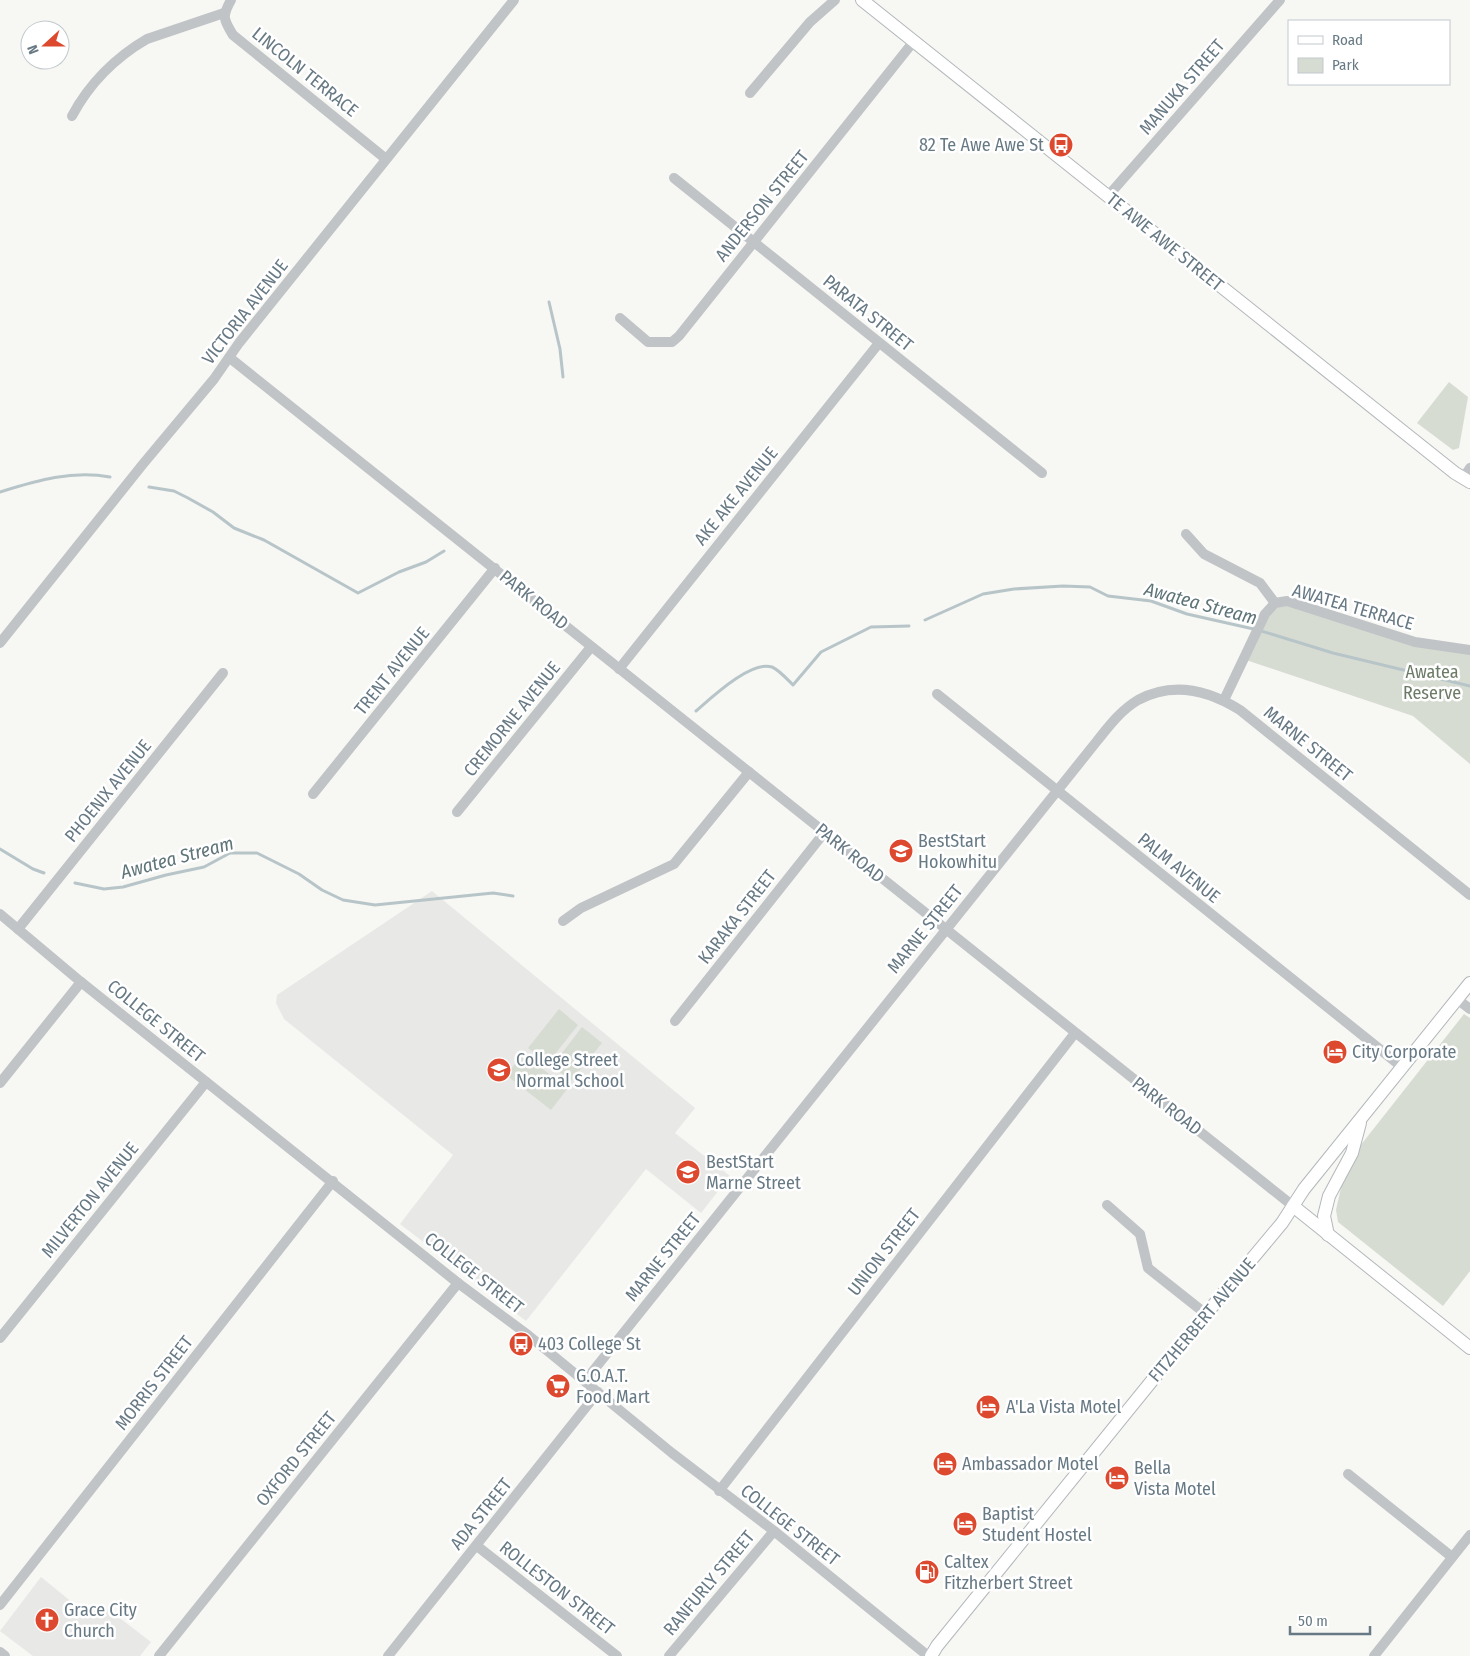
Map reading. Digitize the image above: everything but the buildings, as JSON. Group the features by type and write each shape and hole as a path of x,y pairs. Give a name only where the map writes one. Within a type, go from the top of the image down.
{"main road":[{"name":"TE AWE AWE STREET","path":"862,0 1455,473 1468,476"},
{"name":"FITZHERBERT AVENUE","path":"930,1656 1206,1314 1250,1264 1304,1189 1470,982"},
{"path":"1328,1235 1324,1216 1329,1196 1352,1153 1362,1116"},
{"name":"PARK ROAD","path":"1293,1206 1470,1348"}],"street":[{"path":"72,116 80,101 106,70 136,46 147,39 224,13 231,0"},
{"name":"VICTORIA AVENUE","path":"0,643 4,631 230,358 239,343 514,0"},
{"path":"750,93 810,22 835,0"},
{"name":"MANUKA STREET","path":"1108,196 1280,0"},
{"name":"LINCOLN TERRACE","path":"224,13 226,23 233,35 386,159"},
{"name":"ANDERSON STREET","path":"620,318 648,342 672,342 679,336 914,41"},
{"name":"PARATA STREET","path":"674,178 1042,473"},
{"name":"AKE AKE AVENUE","path":"619,669 879,343"},
{"name":"PARK ROAD","path":"230,358 1293,1206"},
{"path":"1186,534 1204,554 1260,583 1275,603"},
{"name":"TRENT AVENUE","path":"313,794 495,568"},
{"name":"AWATEA TERRACE","path":"1224,700 1265,614 1275,603 1287,601 1414,642 1470,650"},
{"name":"CREMORNE AVENUE","path":"457,812 591,647"},
{"name":"PHOENIX AVENUE","path":"18,929 223,673"},
{"name":"MARNE STREET","path":"585,1381 1056,791 1115,719 1137,701 1160,692 1183,690 1204,692 1224,700 1240,710 1470,896"},
{"name":"PALM AVENUE","path":"937,694 1402,1067"},
{"path":"563,921 581,908 674,864 748,772"},
{"name":"KARAKA STREET","path":"675,1021 824,833"},
{"name":"COLLEGE STREET","path":"0,914 81,982 206,1082 458,1283 528,1335 719,1491 774,1531 930,1656"},
{"path":"0,1083 81,982"},
{"path":"1457,999 1470,1009"},
{"name":"UNION STREET","path":"719,1491 1075,1033"},
{"name":"MILVERTON AVENUE","path":"0,1338 206,1082"},
{"name":"MORRIS STREET","path":"0,1605 332,1181"},
{"path":"1107,1205 1140,1234 1148,1268 1206,1314"},
{"name":"OXFORD STREET","path":"159,1656 458,1283"},
{"name":"ADA STREET","path":"388,1656 598,1392"},
{"path":"1348,1474 1452,1557"},
{"name":"RANFURLY STREET","path":"669,1656 774,1531"},
{"path":"1374,1656 1470,1535"},
{"name":"ROLLESTON STREET","path":"477,1546 617,1656"},
{"path":"0,1652 5,1656"}],"shaded area":[{"name":"College Street Normal School","path":"432,891 695,1108 675,1133 730,1176 701,1213 646,1169 526,1321 400,1224 453,1155 284,1019 276,1003 277,995"},
{"path":"41,1577 89,1616 100,1603 151,1642 140,1656 33,1656 0,1631"}],"green space":[{"path":"1449,382 1468,397 1459,448 1453,450 1417,423"},
{"name":"Awatea Reserve","path":"1287,601 1415,642 1470,650 1470,764 1413,716 1243,659 1265,614"},
{"path":"559,1009 578,1025 548,1063 528,1048"},
{"path":"1464,1014 1470,1018 1470,1271 1443,1306 1338,1222 1336,1210 1343,1179 1360,1146"},
{"path":"582,1027 602,1043 571,1081 552,1066"},
{"path":"523,1054 568,1088 551,1110 506,1075"}],"waterway":[{"path":"549,302 560,349 563,377"},
{"path":"0,492 40,481 68,476 96,475 110,477"},
{"name":"Awatea Stream","path":"149,487 174,491 188,498 213,512 234,528 264,540 358,593 399,572 426,562 444,551"},
{"name":"Awatea Stream","path":"925,620 983,594 1014,589 1063,586 1090,587 1108,596 1151,601 1187,614 1258,630 1333,653 1470,686"},
{"name":"Awatea Stream","path":"696,711 721,690 753,669 763,666 772,667 793,685 821,652 871,627 909,626"},
{"name":"Awatea Stream","path":"0,849 33,869 44,873"},
{"name":"Awatea Stream","path":"75,883 104,889 123,887 204,867 230,853 257,853 299,874 322,890 343,900 375,905 493,893 513,896"}],"place":[{"name":"82 Te Awe Awe St","path":"1061,145"},
{"name":"BestStart Hokowhitu","path":"901,851"},
{"name":"City Corporate","path":"1335,1052"},
{"name":"College Street Normal School","path":"499,1070"},
{"name":"BestStart Marne Street","path":"688,1172"},
{"name":"403 College St","path":"521,1344"},
{"name":"G.O.A.T. Food Mart","path":"558,1386"},
{"name":"A'La Vista Motel","path":"988,1407"},
{"name":"Ambassador Motel","path":"945,1464"},
{"name":"Bella Vista Motel","path":"1117,1478"},
{"name":"Baptist Student Hostel","path":"965,1524"},
{"name":"Caltex Fitzherbert Street","path":"927,1572"},
{"name":"Grace City Church","path":"47,1620"}]}
